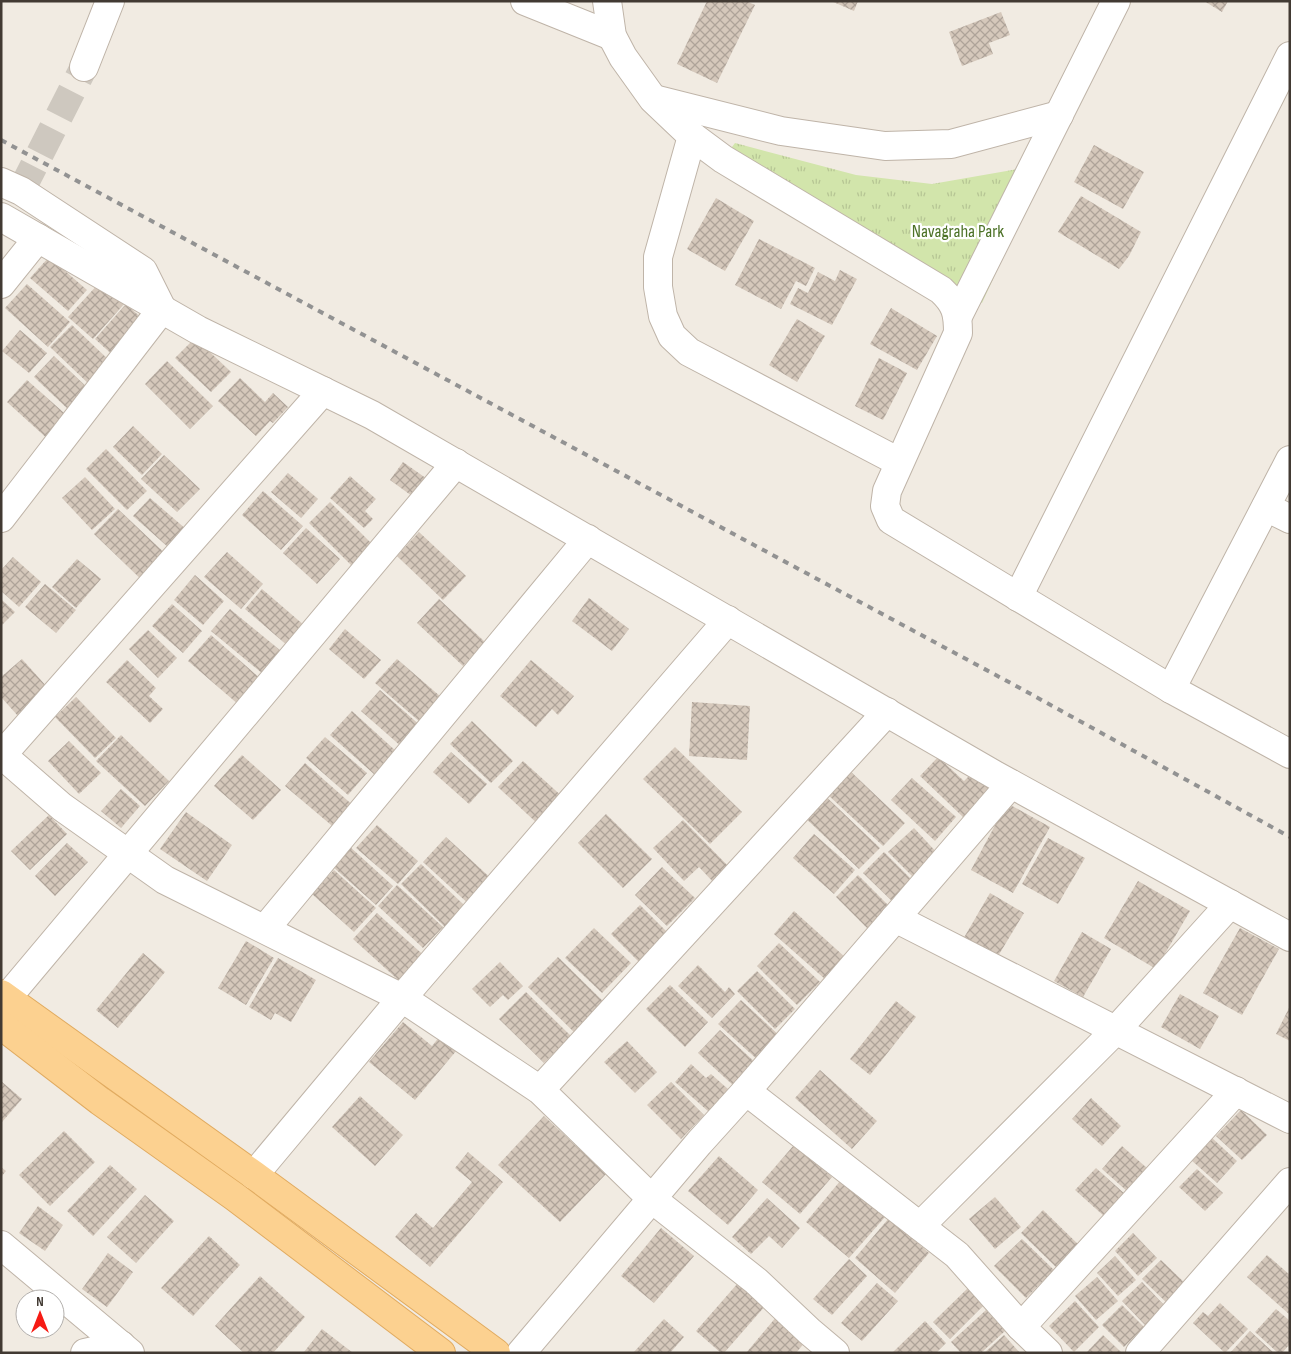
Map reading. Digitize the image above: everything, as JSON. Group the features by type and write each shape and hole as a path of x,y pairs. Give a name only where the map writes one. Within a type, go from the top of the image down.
{"main road":[{"path":"4,996 254,1175 496,1353"},
{"path":"1,1026 100,1101 235,1197 441,1353"}],"street":[{"path":"84,67 110,1"},
{"path":"525,1 612,36"},
{"path":"607,1 612,36 623,57 653,99 692,136 723,159 941,290 951,300 958,316 958,334 887,490 885,506 890,520 1171,689 1290,754"},
{"path":"958,316 1116,1"},
{"path":"1018,597 1290,56"},
{"path":"653,99 781,130 885,146 951,144 1059,115"},
{"path":"692,136 658,257 658,287 663,316 672,336 689,352 899,462"},
{"path":"1,182 22,191 143,271 162,309"},
{"path":"1,217 198,330 372,415 1011,784 1290,937"},
{"path":"1,284 38,238"},
{"path":"1,518 162,309"},
{"path":"323,391 2,754 62,807 165,880 402,998 540,1090 652,1199 756,1282 835,1353"},
{"path":"1171,689 1290,460"},
{"path":"4,996 127,854 456,463"},
{"path":"1266,507 1290,519"},
{"path":"265,929 588,539"},
{"path":"254,1175 402,998 728,620"},
{"path":"540,1090 887,712"},
{"path":"521,1353 1011,784"},
{"path":"920,1226 1116,1030 1230,904"},
{"path":"896,918 1290,1119"},
{"path":"746,1091 957,1255 1021,1327 1048,1353"},
{"path":"1021,1327 1236,1091"},
{"path":"1140,1353 1290,1182"},
{"path":"1,1245 126,1349"},
{"path":"85,1353 126,1349"}],"green space":[{"name":"Navagraha Park","path":"735,143 856,175 932,184 1046,164 982,303 723,159"}],"building":[{"path":"707,1 746,1 755,5 717,83 677,64"},
{"path":"831,1 858,1 854,11"},
{"path":"1204,1 1228,1 1222,12"},
{"path":"1001,12 1010,35 989,43 993,54 962,66 949,32"},
{"path":"1094,145 1144,172 1123,209 1074,182"},
{"path":"1081,196 1141,232 1129,256 1119,269 1058,232"},
{"path":"716,198 754,221 725,271 687,249"},
{"path":"759,239 815,268 806,286 796,281 781,309 735,285"},
{"path":"49,257 87,290 68,311 30,278"},
{"path":"840,270 857,279 832,325 790,304 798,288 808,293 818,272 835,281"},
{"path":"100,282 125,303 93,339 68,317"},
{"path":"27,284 70,322 48,347 5,308"},
{"path":"126,304 147,323 116,358 95,339"},
{"path":"891,308 937,336 917,370 870,344"},
{"path":"797,319 825,336 797,382 769,365"},
{"path":"72,325 113,364 92,387 50,347"},
{"path":"20,330 47,353 29,373 2,351"},
{"path":"195,338 231,372 211,392 175,358"},
{"path":"54,356 92,392 72,413 34,377"},
{"path":"879,358 907,373 883,420 855,406"},
{"path":"167,361 213,406 190,429 145,384"},
{"path":"240,378 265,402 273,393 288,407 273,423 270,421 256,436 218,401"},
{"path":"27,380 72,420 51,442 7,402"},
{"path":"133,426 162,454 142,475 113,447"},
{"path":"106,449 147,491 127,510 86,469"},
{"path":"164,455 200,489 177,512 141,479"},
{"path":"403,462 430,481 416,499 390,480"},
{"path":"288,473 318,499 301,518 271,492"},
{"path":"350,476 376,499 365,511 373,519 364,528 330,498"},
{"path":"85,477 115,509 92,530 62,498"},
{"path":"263,491 303,526 281,550 242,515"},
{"path":"150,498 194,536 177,555 133,516"},
{"path":"330,502 373,545 352,566 309,523"},
{"path":"118,509 172,560 147,585 94,534"},
{"path":"306,528 340,559 317,584 283,553"},
{"path":"419,532 466,576 443,600 397,556"},
{"path":"227,552 263,584 241,609 204,577"},
{"path":"13,557 41,582 19,607 1,591 1,570"},
{"path":"77,559 101,579 76,608 52,587"},
{"path":"195,575 224,601 203,625 174,600"},
{"path":"45,584 76,610 56,633 25,607"},
{"path":"262,589 305,626 288,646 245,609"},
{"path":"589,598 629,629 612,651 572,621"},
{"path":"1,599 15,612 1,626"},
{"path":"439,599 485,642 463,666 417,623"},
{"path":"172,604 202,631 183,653 152,626"},
{"path":"230,609 281,651 263,674 211,631"},
{"path":"345,629 381,660 364,679 329,649"},
{"path":"148,630 177,658 158,678 129,649"},
{"path":"211,635 262,680 239,705 188,661"},
{"path":"22,659 48,688 18,716 1,697 1,677"},
{"path":"397,659 441,697 420,722 375,683"},
{"path":"127,660 156,688 149,696 163,709 150,723 106,682"},
{"path":"531,660 574,696 558,715 552,709 536,727 500,696"},
{"path":"380,690 422,727 403,748 361,711"},
{"path":"76,697 116,738 95,758 55,717"},
{"path":"692,702 750,706 747,760 689,756"},
{"path":"352,711 397,752 375,775 330,735"},
{"path":"472,721 513,761 491,783 450,744"},
{"path":"121,735 169,781 145,806 96,761"},
{"path":"325,737 367,773 348,795 306,758"},
{"path":"69,741 101,773 79,794 48,761"},
{"path":"675,747 742,812 710,844 643,779"},
{"path":"451,752 487,784 469,804 433,772"},
{"path":"242,755 281,790 253,820 214,786"},
{"path":"938,757 964,781 973,772 990,789 963,817 920,776"},
{"path":"523,761 565,799 540,826 498,787"},
{"path":"305,763 356,808 337,830 285,786"},
{"path":"849,770 905,823 883,846 827,794"},
{"path":"912,778 956,817 935,841 891,800"},
{"path":"121,789 140,806 121,828 101,811"},
{"path":"820,791 880,848 859,869 799,812"},
{"path":"1007,803 1050,827 1013,893 971,870"},
{"path":"186,812 232,845 207,881 160,849"},
{"path":"606,814 652,859 623,888 578,843"},
{"path":"49,815 67,834 30,870 11,851"},
{"path":"683,820 732,870 716,885 699,867 684,881 653,848"},
{"path":"377,825 418,861 398,884 356,848"},
{"path":"914,828 940,856 915,879 888,852"},
{"path":"814,834 855,870 834,894 793,858"},
{"path":"446,837 495,882 472,907 423,862"},
{"path":"1048,838 1085,858 1058,904 1022,884"},
{"path":"67,843 88,862 55,896 35,876"},
{"path":"349,846 393,886 376,905 332,866"},
{"path":"884,852 916,884 895,904 863,873"},
{"path":"421,864 466,907 446,928 401,884"},
{"path":"662,867 695,898 667,926 635,895"},
{"path":"334,870 376,908 354,932 312,894"},
{"path":"858,875 892,909 870,931 836,897"},
{"path":"1138,881 1190,911 1156,969 1104,938"},
{"path":"397,885 443,927 423,948 378,906"},
{"path":"990,893 1024,913 995,961 962,941"},
{"path":"640,905 672,937 643,966 611,934"},
{"path":"794,911 846,958 826,980 774,934"},
{"path":"377,913 430,961 406,987 353,939"},
{"path":"594,928 631,963 602,993 565,958"},
{"path":"1240,928 1279,949 1242,1015 1203,993"},
{"path":"1082,932 1111,949 1083,997 1054,981"},
{"path":"246,941 274,958 246,1005 218,988"},
{"path":"779,943 820,982 797,1005 757,966"},
{"path":"143,953 165,972 118,1028 96,1010"},
{"path":"558,957 610,1008 580,1038 528,987"},
{"path":"278,958 316,980 291,1022 275,1013 271,1020 249,1007"},
{"path":"500,962 523,986 508,1000 503,995 490,1007 472,989"},
{"path":"698,965 725,992 729,987 735,994 712,1018 678,986"},
{"path":"757,971 795,1009 775,1029 737,991"},
{"path":"670,985 708,1022 685,1047 646,1009"},
{"path":"526,992 571,1036 544,1063 499,1019"},
{"path":"1180,994 1219,1016 1200,1049 1161,1027"},
{"path":"741,1000 782,1038 760,1062 718,1024"},
{"path":"896,1001 916,1017 870,1075 850,1059"},
{"path":"1290,1006 1290,1041 1276,1034"},
{"path":"403,1022 432,1046 440,1036 457,1050 415,1100 369,1062"},
{"path":"720,1030 758,1065 736,1088 698,1053"},
{"path":"627,1041 657,1072 635,1093 604,1062"},
{"path":"691,1064 706,1078 711,1074 729,1090 709,1112 675,1082"},
{"path":"820,1070 877,1121 852,1149 795,1098"},
{"path":"1,1081 22,1099 2,1122 1,1121"},
{"path":"671,1082 704,1115 681,1139 647,1105"},
{"path":"360,1096 403,1135 375,1166 332,1127"},
{"path":"1091,1098 1121,1126 1102,1146 1072,1119"},
{"path":"1241,1110 1267,1135 1242,1160 1216,1136"},
{"path":"544,1116 606,1174 560,1222 498,1165"},
{"path":"64,1131 95,1162 50,1206 19,1175"},
{"path":"1211,1137 1237,1161 1217,1183 1190,1159"},
{"path":"794,1145 832,1177 800,1214 762,1182"},
{"path":"1122,1146 1148,1169 1128,1192 1102,1169"},
{"path":"468,1152 503,1182 430,1267 395,1237 416,1213 433,1228 472,1182 455,1168"},
{"path":"719,1156 758,1190 728,1225 688,1191"},
{"path":"110,1165 137,1189 93,1236 67,1211"},
{"path":"1,1167 6,1171 1,1177"},
{"path":"1096,1168 1126,1195 1105,1217 1075,1190"},
{"path":"1197,1169 1223,1193 1205,1211 1179,1187"},
{"path":"841,1180 885,1217 849,1258 806,1222"},
{"path":"145,1195 174,1221 136,1263 107,1237"},
{"path":"995,1197 1021,1227 995,1249 969,1219"},
{"path":"767,1198 800,1228 782,1248 769,1236 751,1254 732,1237"},
{"path":"38,1206 63,1225 45,1251 19,1233"},
{"path":"1043,1210 1083,1249 1061,1272 1021,1233"},
{"path":"889,1218 929,1253 895,1293 855,1258"},
{"path":"661,1228 694,1256 654,1303 621,1276"},
{"path":"1133,1233 1157,1258 1138,1276 1115,1251"},
{"path":"209,1236 240,1265 193,1316 161,1288"},
{"path":"1022,1239 1054,1270 1026,1298 994,1266"},
{"path":"108,1253 133,1272 107,1307 82,1289"},
{"path":"1267,1255 1290,1275 1290,1315 1247,1277"},
{"path":"1115,1256 1136,1280 1118,1296 1097,1273"},
{"path":"849,1259 867,1276 832,1315 813,1299"},
{"path":"1161,1260 1189,1287 1170,1306 1142,1279"},
{"path":"260,1276 305,1317 273,1353 244,1353 215,1326"},
{"path":"1097,1277 1118,1301 1096,1320 1075,1296"},
{"path":"1142,1282 1166,1307 1146,1326 1122,1301"},
{"path":"738,1283 765,1306 724,1353 721,1353 696,1331"},
{"path":"877,1283 898,1301 862,1341 841,1323"},
{"path":"969,1287 985,1304 950,1339 933,1322"},
{"path":"1075,1301 1099,1327 1074,1352 1049,1326"},
{"path":"1220,1303 1248,1329 1225,1353 1193,1323 1203,1312 1208,1316"},
{"path":"1122,1305 1144,1327 1124,1347 1102,1325"},
{"path":"1276,1309 1290,1321 1290,1344 1282,1353 1278,1353 1255,1332"},
{"path":"986,1310 1005,1331 981,1353 961,1353 951,1342"},
{"path":"777,1316 806,1341 796,1353 746,1353"},
{"path":"664,1319 684,1337 670,1353 633,1353"},
{"path":"925,1321 946,1343 936,1353 892,1353"},
{"path":"322,1329 353,1353 304,1352"},
{"path":"1250,1331 1274,1353 1230,1353"},
{"path":"1004,1335 1020,1353 984,1353"},
{"path":"1103,1335 1122,1353 1086,1353"}],"tunnel":[{"path":"21,191 84,67"}],"railway":[{"path":"1,140 1018,687 1290,837"}]}
